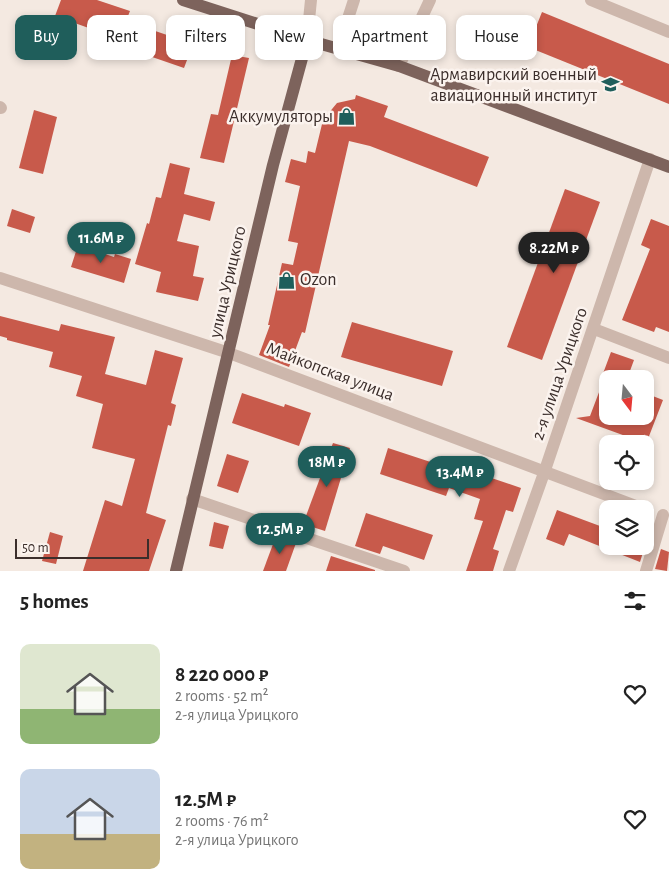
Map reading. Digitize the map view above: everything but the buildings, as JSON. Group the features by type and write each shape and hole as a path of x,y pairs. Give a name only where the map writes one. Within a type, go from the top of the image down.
{"main road":[{"path":"183,0 255,23"},
{"name":"улица Урицкого","path":"176,571 273,165 302,60"},
{"path":"378,60 400,66 669,166"}],"street":[{"name":"улица Урицкого","path":"310,15 311,0"},
{"path":"349,15 354,0"},
{"path":"400,66 430,0"},
{"path":"591,0 669,32"},
{"name":"2-я улица Урицкого","path":"509,571 594,329 650,159"},
{"name":"Майкопская улица","path":"0,278 229,353 620,500"},
{"path":"594,329 669,358"},
{"path":"192,498 404,571"},
{"name":"Майкопская улица","path":"654,512 666,516"},
{"path":"646,571 666,516"}],"place":[{"name":"Армавирский военный авиационный институт","path":"611,85"},
{"name":"Аккумуляторы","path":"347,117"},
{"name":"Ozon","path":"286,280"}]}
